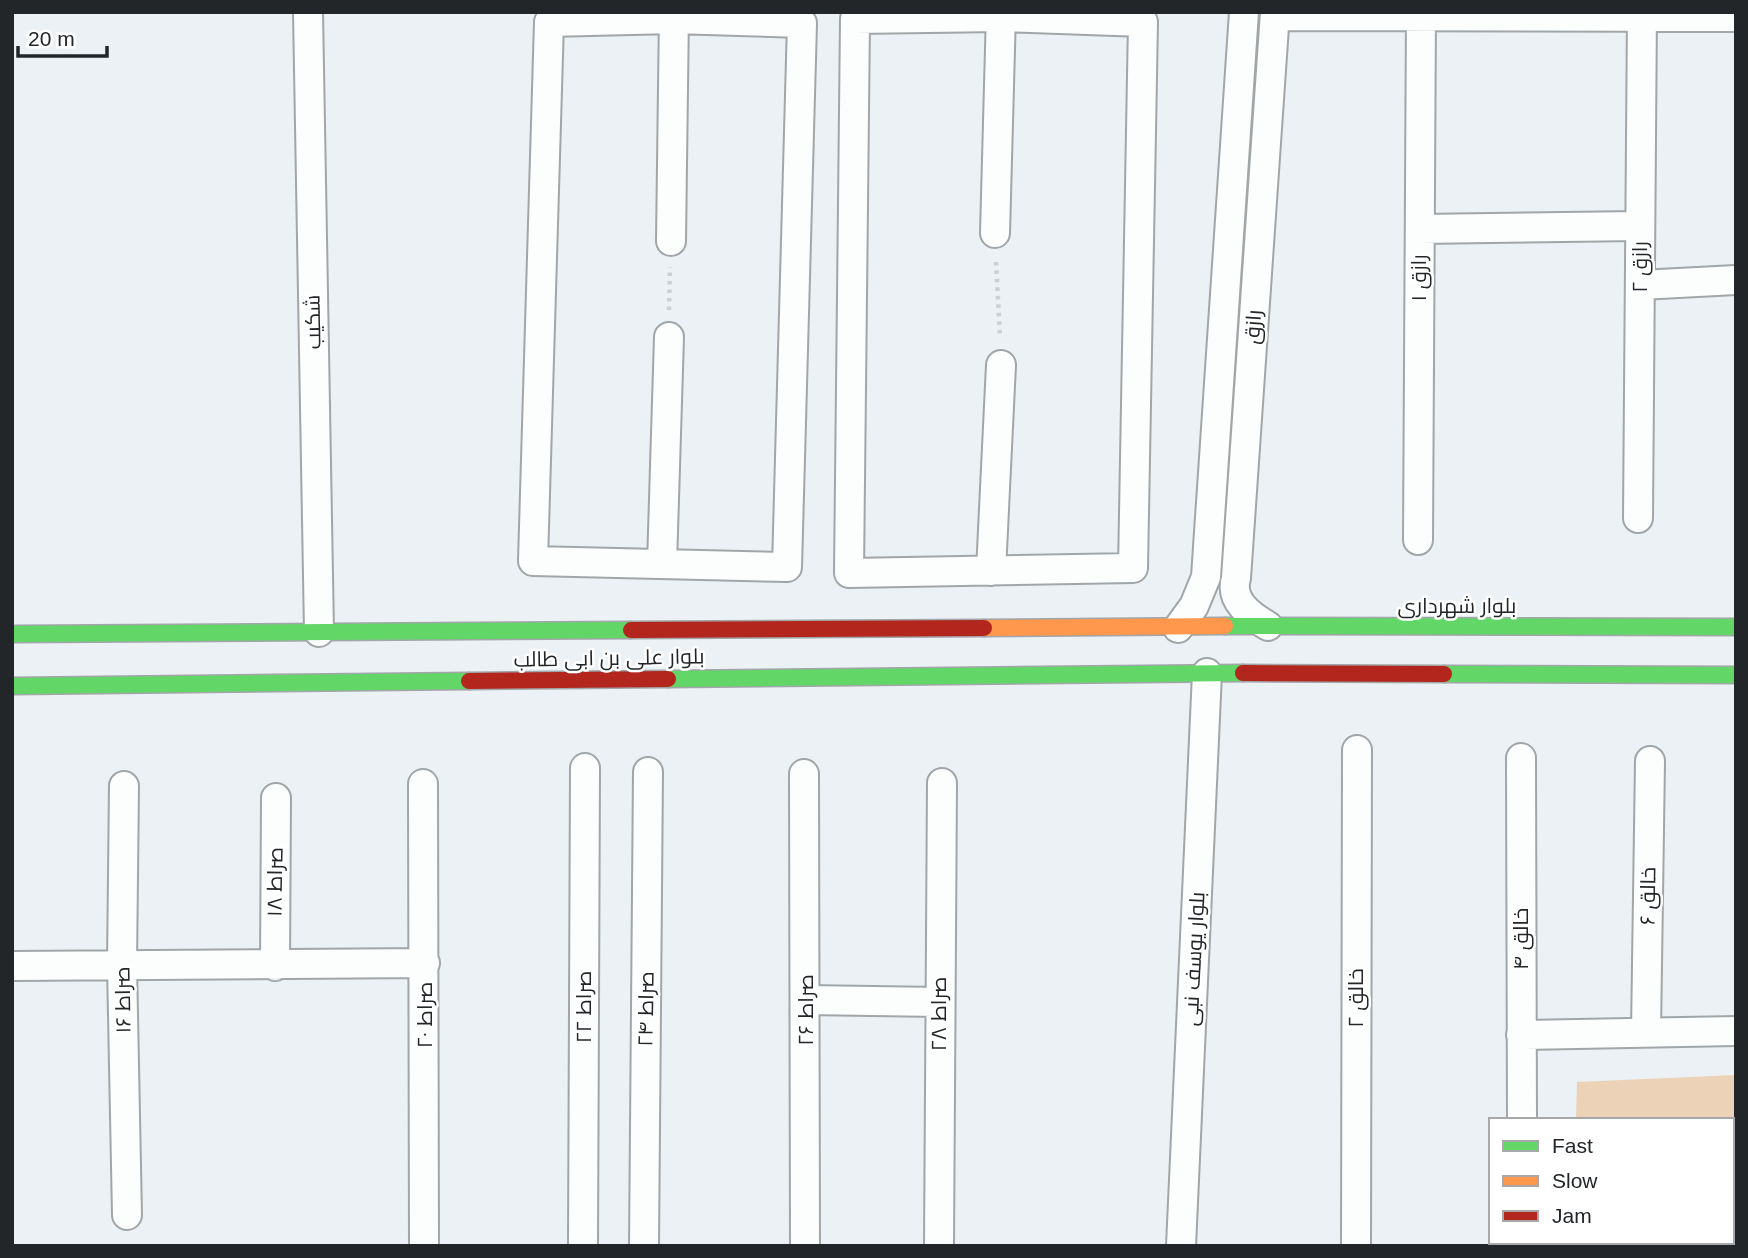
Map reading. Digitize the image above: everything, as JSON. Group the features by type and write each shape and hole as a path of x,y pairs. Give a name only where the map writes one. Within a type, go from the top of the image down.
{"main road":[{"name":"بلوار شهرداری","path":"1178,628 1736,627"},
{"name":"بلوار علی بن ابی طالب","path":"12,634 318,632 601,636 1178,628"},
{"name":"بلوار علی بن ابی طالب","path":"12,685 600,673 1206,673"},
{"path":"1206,673 1736,675"}],"street":[{"name":"شکیب","path":"308,12 318,632"},
{"name":"رازق","path":"1178,628 1194,606 1206,577 1244,12"},
{"name":"رازق","path":"1235,582 1275,14"},
{"path":"1275,14 1736,16"},
{"name":"رازق ۱","path":"1418,540 1421,14"},
{"name":"رازق ۲","path":"1638,518 1642,14"},
{"path":"995,233 1001,15"},
{"path":"1001,15 1143,22 1133,568 849,573 855,19 1001,15"},
{"path":"671,241 673,16"},
{"path":"673,16 802,23 787,567 533,561 549,22 673,16"},
{"path":"1420,229 1640,226"},
{"path":"1640,285 1736,280"},
{"path":"662,564 669,337"},
{"path":"991,570 1001,365"},
{"path":"1206,577 1210,591 1216,595 1230,592 1235,582"},
{"path":"1235,582 1241,606 1268,626"},
{"name":"بلوار یوسف نبی","path":"1181,1246 1206,673"},
{"name":"خالق ۲","path":"1356,750 1356,1246"},
{"name":"خالق ۴","path":"1521,758 1522,1118"},
{"name":"خالق ۶","path":"1646,1032 1650,761"},
{"name":"صراط ۲۲","path":"583,1246 585,768"},
{"name":"صراط ۲۴","path":"644,1246 648,772"},
{"name":"صراط ۲۶","path":"804,774 805,1246"},
{"name":"صراط ۲۸","path":"939,1246 942,783"},
{"name":"صراط ۲۰","path":"423,784 424,1246"},
{"name":"صراط ۱۶","path":"124,786 122,965 127,1215"},
{"name":"صراط ۱۸","path":"275,966 276,798"},
{"path":"12,966 425,963"},
{"path":"806,1000 939,1002"},
{"path":"1521,1035 1736,1031"}],"path":[{"path":"995,233 1001,365"},
{"path":"669,337 671,241"}],"shaded area":[{"path":"1736,1075 1736,1246 1572,1246 1734,1244 1734,1118 1576,1118 1577,1082"}],"traffic: fast":[{"path":"1225,626 1736,627"},
{"path":"12,634 631,630"},
{"path":"668,679 1243,673"},
{"path":"1444,674 1736,675"},
{"path":"12,686 469,681"}],"traffic: slow":[{"path":"984,628 1225,626"}],"traffic: jam":[{"path":"631,630 984,628"},
{"path":"1243,673 1444,674"},
{"path":"469,681 668,679"}]}
